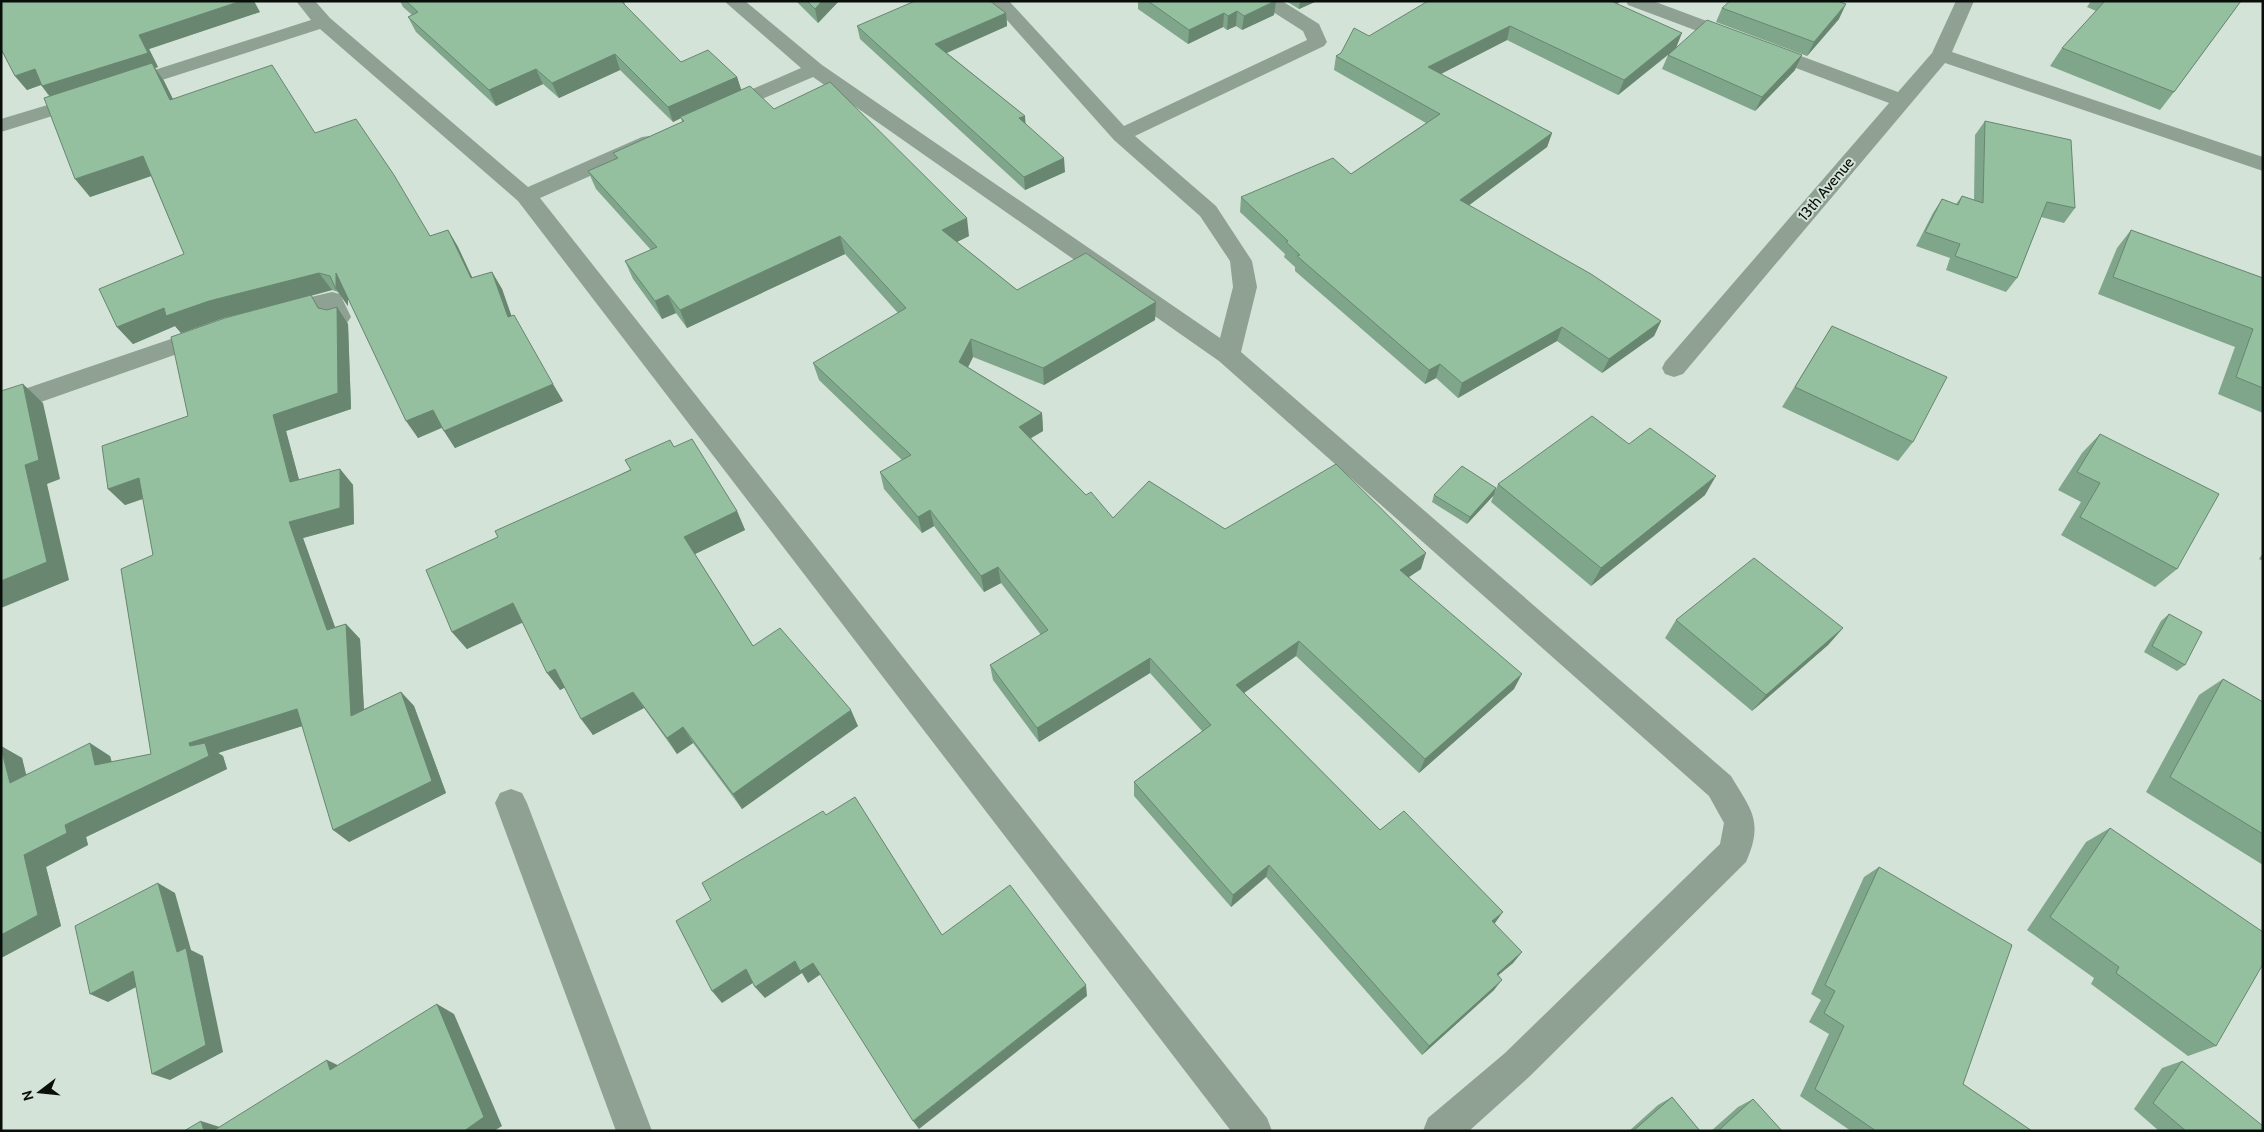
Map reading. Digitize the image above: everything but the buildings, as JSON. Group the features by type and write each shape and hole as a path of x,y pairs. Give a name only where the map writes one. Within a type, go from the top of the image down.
{"street":[{"path":"305,1 323,22 526,196 1254,1131"},
{"path":"733,1 816,69 1228,355 1720,786 1740,822 1735,851 1517,1064 1441,1131"},
{"path":"999,1 1121,135 1208,211 1241,261 1245,287 1228,355"},
{"path":"1121,135 1317,42 1312,28 1270,1"},
{"path":"1635,1 1901,100"},
{"name":"13th Avenue","path":"1674,368 1941,55 1965,1"},
{"path":"1,126 323,22"},
{"path":"1941,55 2263,164"},
{"path":"707,116 816,69"},
{"path":"526,196 671,132"},
{"path":"259,318 332,300 339,317"},
{"path":"1,407 232,326"},
{"path":"511,803 634,1131"}]}
